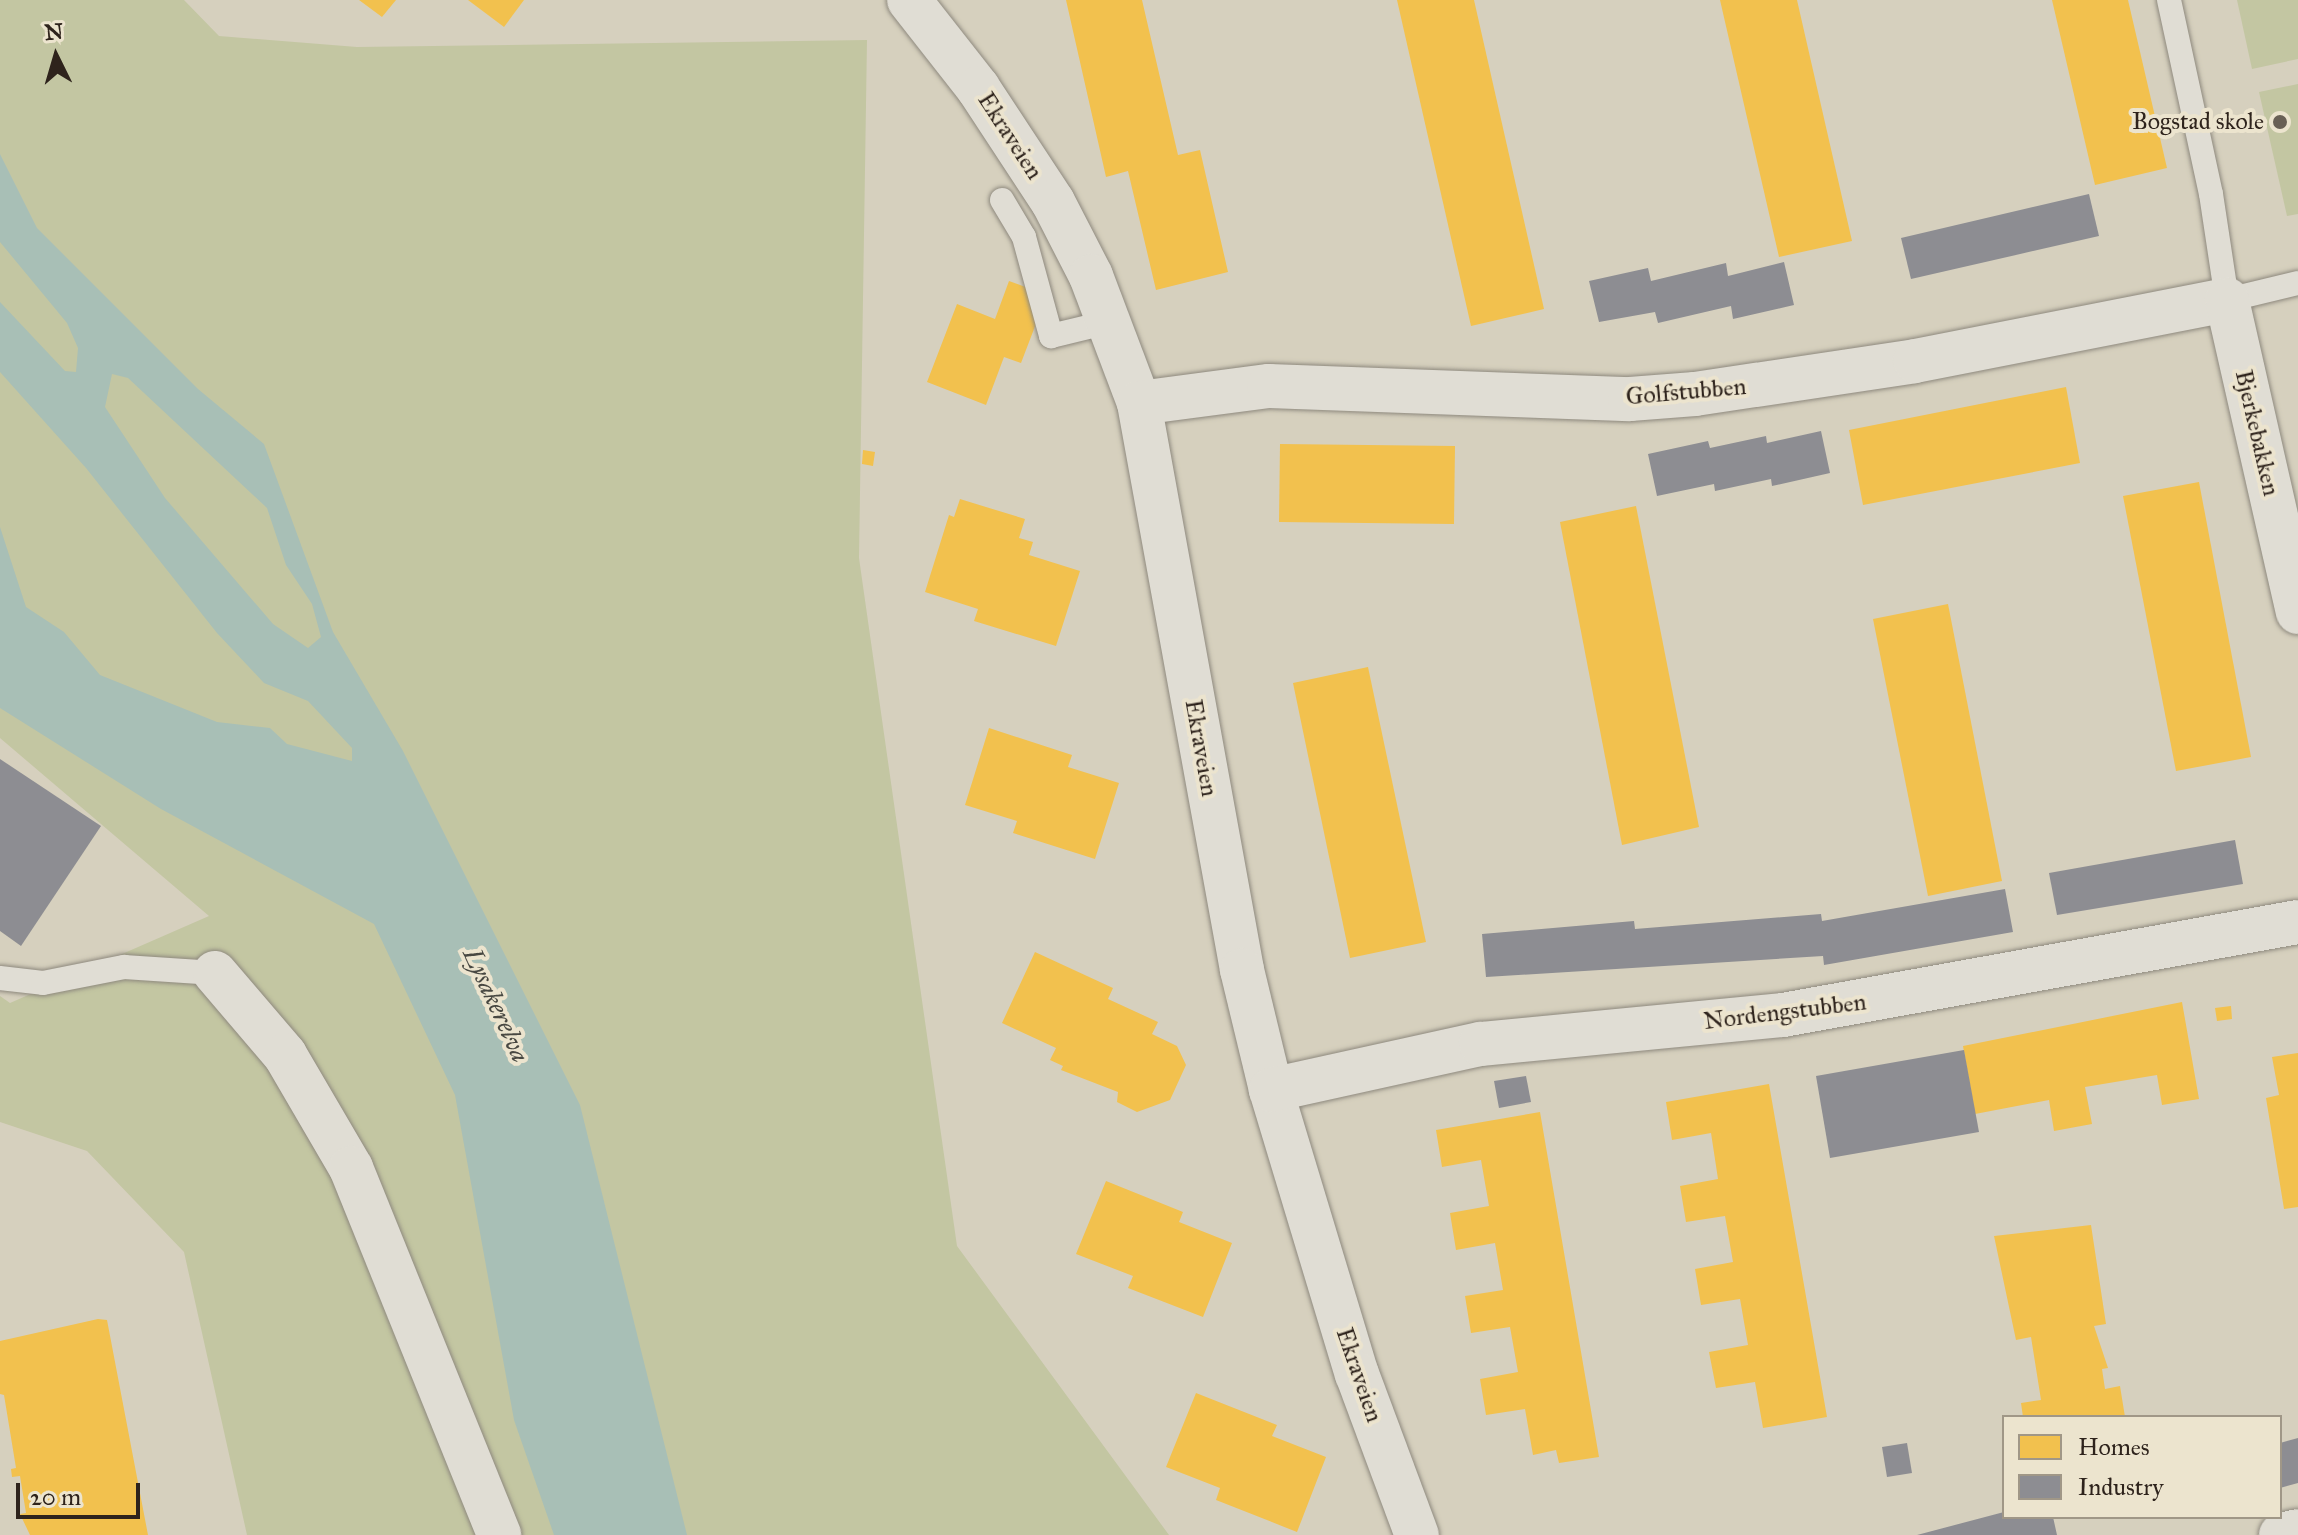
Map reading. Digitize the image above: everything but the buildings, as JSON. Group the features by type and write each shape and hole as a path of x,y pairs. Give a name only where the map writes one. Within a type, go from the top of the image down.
{"street":[{"name":"Ekraveien","path":"909,0 978,88 1053,202 1109,322 1139,403 1242,970 1271,1090 1353,1360 1417,1535"},
{"name":"Golfstubben","path":"1139,403 1269,386 1630,399 1695,394 1915,361 2227,300"},
{"name":"Bjerkebakken","path":"2227,300 2298,612"},
{"name":"Nordengstubben","path":"1271,1090 1481,1044 1783,1015 2298,922"},
{"path":"215,973 285,1055 351,1168 499,1535"},
{"path":"2281,1535 2298,1531"}],"lane":[{"name":"Bjerkebakken","path":"2169,0 2211,194 2227,300"},
{"path":"1002,200 1024,237 1051,336 1109,322"},
{"path":"2227,300 2298,283"},
{"path":"0,978 43,983 124,967 215,973"}],"green space":[{"path":"0,0 184,0 219,36 357,47 867,40 859,558 957,1246 1169,1535 247,1535 184,1252 87,1151 0,1122 0,996 10,1003 209,916 0,738"},
{"path":"2237,0 2298,0 2298,59 2252,69"},
{"path":"2298,84 2298,214 2287,216 2259,92"}],"water":[{"name":"Lysakerelva","path":"0,154 37,228 198,389 264,444 333,632 403,751 580,1105 687,1535 554,1535 514,1420 455,1095 374,924 161,809 0,708 0,527 26,607 64,632 100,675 217,722 270,728 287,744 352,761 352,748 308,701 264,683 217,633 86,468 0,372 0,302 65,371 76,372 78,348 67,323 0,242","holes":["112,374 128,378 267,508 286,565 312,604 321,637 308,648 273,624 165,498 105,407"]}],"place":[{"name":"Bogstad skole","path":"2280,122"}]}
